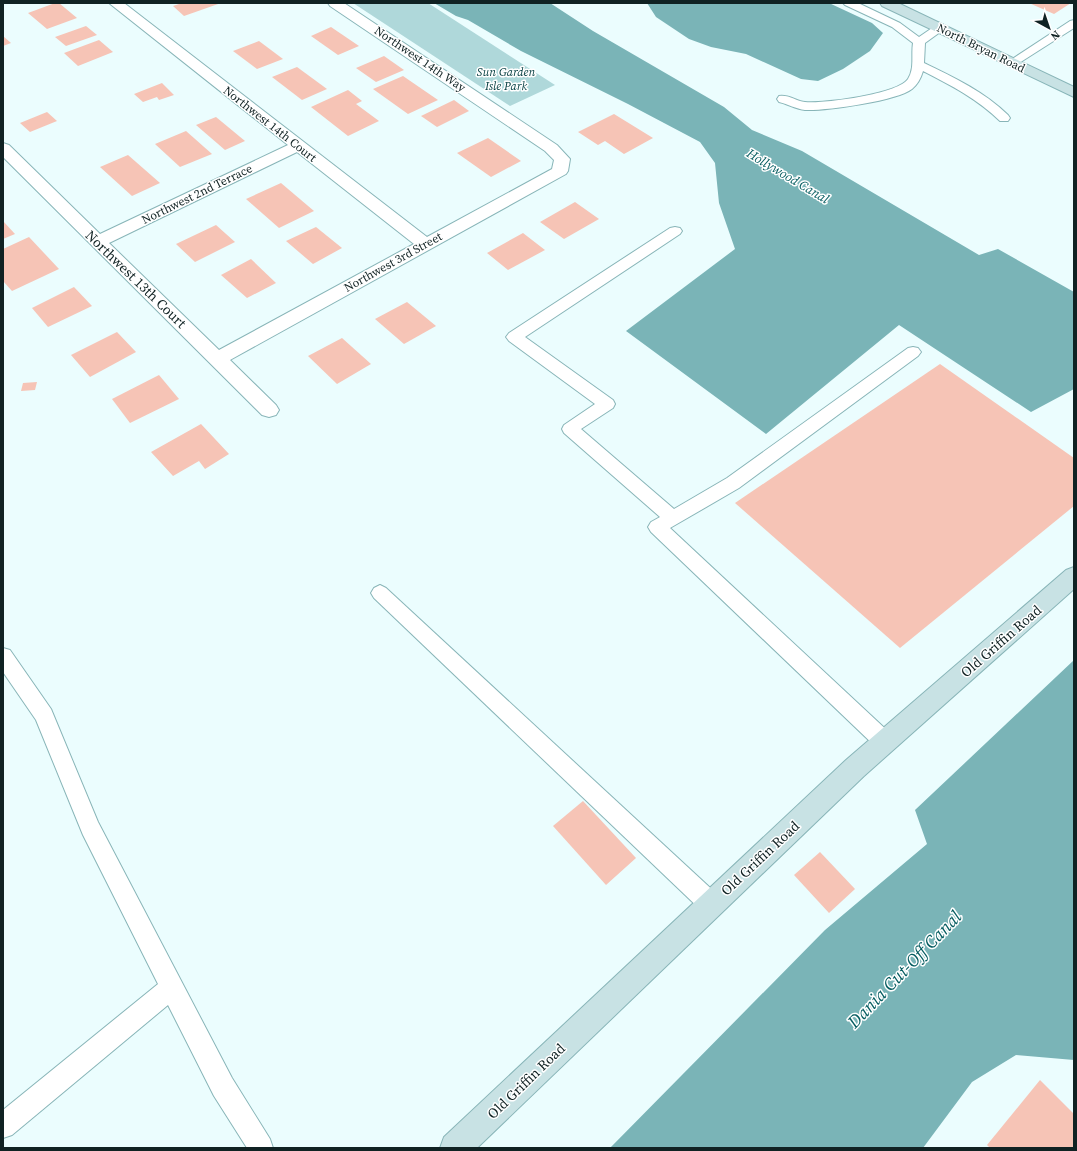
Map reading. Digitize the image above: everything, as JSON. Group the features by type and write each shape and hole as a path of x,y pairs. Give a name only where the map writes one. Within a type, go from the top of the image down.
{"street":[{"name":"Northwest 14th Court","path":"116,3 297,146 425,244"},
{"name":"Northwest 14th Way","path":"335,3 551,148 562,159"},
{"name":"North Bryan Road","path":"887,3 1074,93"},
{"name":"Northwest 2nd Terrace","path":"98,242 297,146"},
{"name":"Northwest 13th Court","path":"3,148 269,410"},
{"name":"Northwest 3rd Street","path":"217,359 560,171 562,159"},
{"name":"Old Griffin Road","path":"454,1148 850,773 1074,576"}],"lane":[{"path":"849,3 896,25 919,42"},
{"path":"1012,63 1074,23"},
{"path":"784,99 806,106 859,100 895,93 907,88 920,65 917,51 919,42 938,28"},
{"path":"920,65 954,82 987,102 1004,118"},
{"path":"673,518 570,430 607,404 514,337 675,230"},
{"path":"885,742 657,527 732,483 913,352"},
{"path":"380,593 712,904"},
{"path":"3,656 44,715 90,828 223,1087 261,1148"},
{"path":"3,1126 172,987"}],"green space":[{"name":"Sun Garden Isle Park","path":"353,3 428,3 555,85 510,106"}],"water":[{"name":"Hollywood Canal","path":"434,3 550,3 593,31 724,107 752,130 802,151 979,255 998,249 1074,292 1074,389 1031,412 899,325 766,434 626,331 735,249 719,203 715,163 700,142 628,104 521,51 468,20 456,16"},
{"path":"647,3 829,3 872,23 883,33 870,51 843,69 818,81 801,79 746,54 711,47 689,39 656,17"},
{"name":"Dania Cut-Off Canal","path":"1074,660 1074,1060 1016,1055 972,1082 923,1148 610,1148 825,930 927,844 915,810"}],"building":[{"path":"55,3 59,3 77,18 47,29 28,13"},
{"path":"182,3 221,3 184,16 173,6"},
{"path":"1029,3 1071,3 1054,14"},
{"path":"86,26 97,35 66,46 55,37"},
{"path":"331,27 359,46 338,55 311,36"},
{"path":"3,36 11,43 3,46"},
{"path":"99,40 113,52 78,66 64,53"},
{"path":"259,41 283,59 257,69 233,51"},
{"path":"384,56 404,70 376,82 356,68"},
{"path":"297,67 327,89 302,100 272,77"},
{"path":"403,76 438,100 408,114 373,89"},
{"path":"162,83 174,95 159,100 157,97 143,102 134,94"},
{"path":"348,90 362,101 356,104 379,121 348,136 311,107"},
{"path":"454,100 469,111 437,127 421,116"},
{"path":"47,112 57,121 30,132 20,123"},
{"path":"614,114 653,138 624,154 605,141 598,145 578,132"},
{"path":"216,117 245,141 225,150 196,125"},
{"path":"186,131 212,154 180,167 155,144"},
{"path":"488,138 521,161 491,177 457,153"},
{"path":"128,155 160,183 132,196 100,167"},
{"path":"281,183 314,211 279,228 246,199"},
{"path":"575,202 599,219 564,239 540,222"},
{"path":"3,221 15,234 3,239"},
{"path":"216,225 235,242 195,262 176,244"},
{"path":"316,227 342,248 313,264 286,241"},
{"path":"523,233 545,250 508,270 487,253"},
{"path":"29,237 59,269 12,291 3,281 3,249"},
{"path":"251,259 276,283 247,298 221,275"},
{"path":"74,287 92,306 48,327 32,308"},
{"path":"407,302 436,326 404,344 375,319"},
{"path":"117,332 136,352 90,377 71,355"},
{"path":"342,338 371,364 337,384 308,356"},
{"path":"940,364 1074,458 1074,506 900,648 735,503"},
{"path":"159,375 179,399 130,423 112,399"},
{"path":"37,382 35,390 21,391 23,383"},
{"path":"201,424 229,454 205,469 199,461 173,476 151,452"},
{"path":"583,801 636,858 606,885 553,826"},
{"path":"820,852 855,889 829,913 794,875"},
{"path":"1040,1080 1074,1114 1074,1148 990,1148 987,1145"}]}
